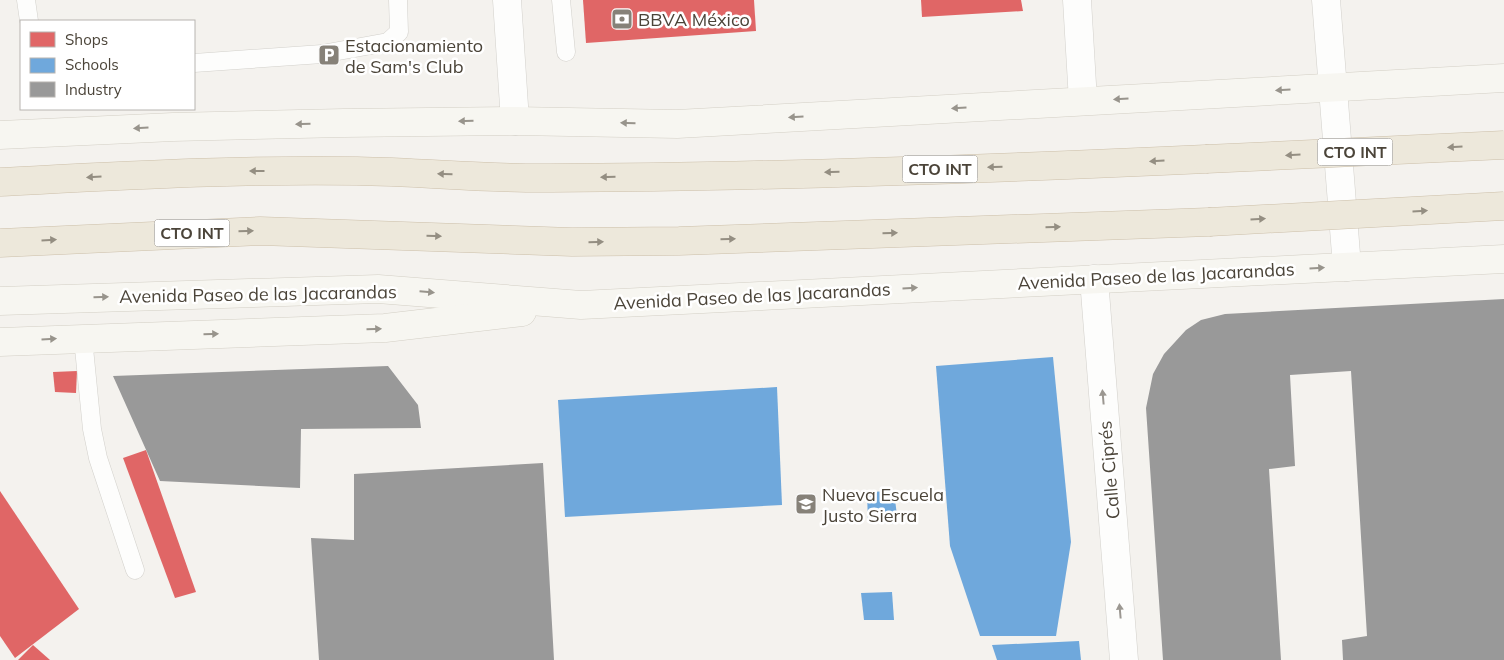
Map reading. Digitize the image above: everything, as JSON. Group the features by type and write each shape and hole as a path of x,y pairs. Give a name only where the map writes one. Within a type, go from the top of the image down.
{"highway":[{"name":"CTO INT","path":"0,182 214,171 358,171 547,178 1074,165 1504,145"},
{"name":"CTO INT","path":"0,243 260,231 572,242 679,241 1209,222 1504,206"}],"main road":[{"path":"0,135 173,127 515,121 677,124 1504,78"},
{"name":"Avenida Paseo de las Jacarandas","path":"0,301 378,288 581,305 1504,259"},
{"path":"0,342 385,328 581,305"}],"street":[{"path":"507,0 515,121"},
{"path":"1076,0 1083,101"},
{"path":"1326,0 1347,267"},
{"name":"Calle Ciprés","path":"1094,279 1124,660"}],"lane":[{"path":"26,0 29,20"},
{"path":"195,63 322,54 388,42 398,32 398,0"},
{"path":"561,0 566,52"},
{"path":"83,338 92,429 98,458 135,570"}],"building: Shops":[{"path":"583,0 754,0 756,31 586,43"},
{"path":"921,0 1021,0 1023,11 922,17"},
{"path":"77,371 76,393 55,392 53,372"},
{"path":"146,450 196,592 175,598 123,458"},
{"path":"0,491 79,609 15,658 0,636"},
{"path":"33,645 50,660 18,660"}],"building: Schools":[{"path":"1053,357 1071,542 1056,636 980,636 950,546 936,366"},
{"path":"777,387 782,505 565,517 558,400"},
{"path":"894,491 898,524 868,522 867,492"},
{"path":"892,592 894,620 864,620 861,593"},
{"path":"1079,641 1081,660 997,660 992,645"}],"building: Industry":[{"path":"1504,299 1504,660 1343,660 1342,640 1367,636 1351,371 1290,375 1295,466 1269,469 1281,660 1163,660 1146,408 1153,374 1164,354 1186,330 1201,320 1225,314"},
{"path":"388,366 418,405 421,428 301,429 300,488 160,481 113,376"},
{"path":"543,463 554,660 319,660 311,538 354,540 354,474"}],"place":[{"name":"BBVA México","path":"622,19"},
{"name":"Estacionamiento de Sam's Club","path":"329,55"},
{"name":"Nueva Escuela Justo Sierra","path":"806,504"}]}
